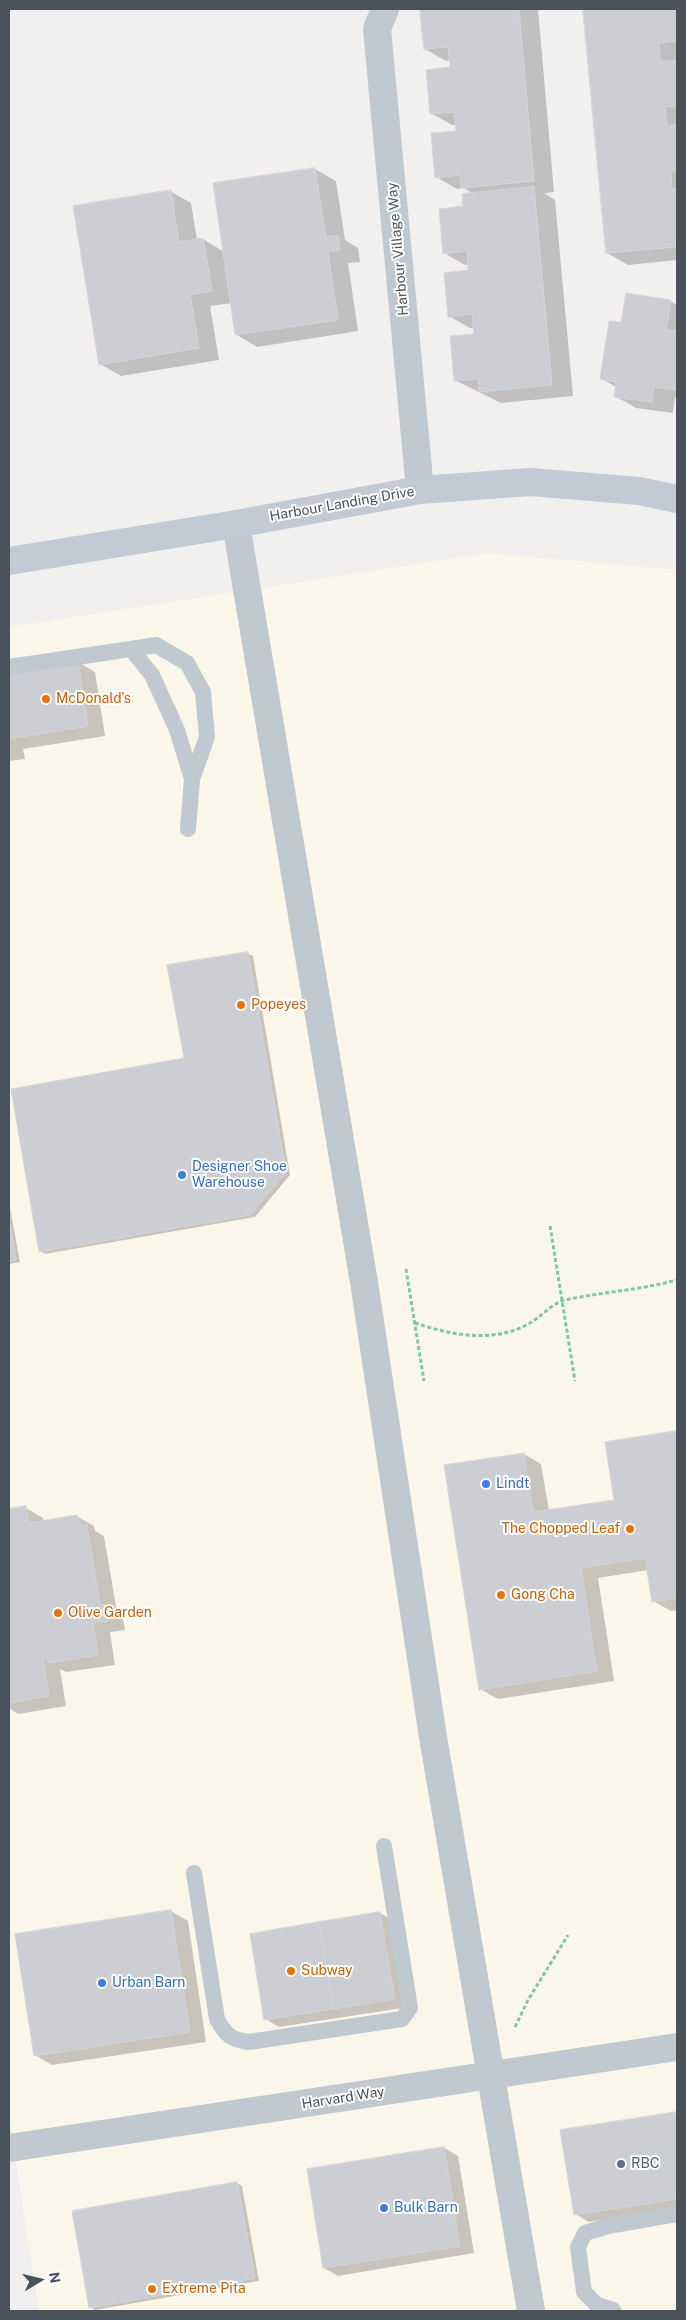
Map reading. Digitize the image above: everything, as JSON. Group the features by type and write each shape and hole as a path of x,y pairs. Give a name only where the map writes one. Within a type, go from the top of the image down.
{"street":[{"name":"Harbour Village Way","path":"385,9 377,29 420,490"},
{"name":"Harbour Landing Drive","path":"9,561 236,524 420,490 530,482 638,491 677,499"},
{"path":"236,524 364,1282 433,1737 531,2311"},
{"name":"Harvard Way","path":"9,2148 677,2047"}],"lane":[{"path":"9,666 156,645 187,663 203,692 207,737 192,779 188,829"},
{"path":"131,649 152,675 177,730 192,779"},
{"path":"194,1873 217,2019 224,2033 236,2041 250,2042 402,2019 410,2008 384,1846"},
{"path":"613,2310 597,2305 584,2292 578,2247 585,2233 608,2226 677,2214"}],"path":[{"path":"550,1226 575,1381"},
{"path":"406,1270 424,1381"},
{"path":"415,1323 456,1334 485,1336 508,1332 529,1324 562,1301 658,1285 677,1280"},
{"path":"492,2075 528,2000 568,1935"}],"shaded area":[{"path":"487,553 677,570 677,2311 39,2311 9,2115 9,627"}],"building":[{"path":"420,9 519,9 534,181 461,188 460,175 435,178 431,133 456,131 454,112 430,114 426,70 450,67 448,47 424,49"},
{"path":"583,9 677,9 677,41 659,43 660,62 677,60 677,106 665,107 667,126 677,125 677,170 671,171 672,189 677,188 677,247 606,253"},
{"path":"315,168 326,237 338,235 340,250 328,252 338,320 235,335 213,183"},
{"path":"534,187 552,385 479,392 479,379 454,381 450,336 474,334 472,314 448,317 444,273 468,270 467,251 443,254 439,209 463,206 462,194"},
{"path":"171,190 179,242 203,238 212,291 190,295 199,348 99,365 73,206"},
{"path":"626,293 671,300 666,330 677,331 677,390 654,387 652,402 614,397 616,382 600,379 609,321 621,322"},
{"name":"McDonald's","path":"78,661 88,726 9,739 9,672"},
{"path":"248,952 286,1172 250,1215 39,1252 11,1089 184,1058 167,965"},
{"path":"9,1219 16,1260 9,1261"},
{"path":"677,1431 677,1598 652,1602 645,1558 581,1568 597,1671 479,1690 444,1465 524,1453 533,1512 614,1500 605,1442"},
{"name":"Olive Garden","path":"26,1506 29,1523 77,1515 79,1526 87,1525 100,1605 105,1604 108,1621 93,1623 98,1655 48,1663 47,1657 43,1658 49,1696 9,1703 9,1509"},
{"name":"Urban Barn","path":"171,1910 190,2032 34,2056 15,1934"},
{"path":"380,1912 395,1999 333,2009 319,1922"},
{"name":"Subway","path":"319,1922 333,2009 264,2020 250,1934"},
{"name":"RBC","path":"677,2112 677,2199 574,2215 560,2130"},
{"name":"Bulk Barn","path":"444,2147 460,2246 323,2268 307,2169"},
{"path":"237,2182 255,2278 89,2308 72,2211"}],"place":[{"name":"McDonald's","path":"46,699"},
{"name":"Popeyes","path":"241,1005"},
{"name":"Designer Shoe Warehouse","path":"182,1175"},
{"name":"Lindt","path":"486,1484"},
{"name":"The Chopped Leaf","path":"630,1529"},
{"name":"Gong Cha","path":"501,1595"},
{"name":"Olive Garden","path":"58,1613"},
{"name":"Subway","path":"291,1971"},
{"name":"Urban Barn","path":"102,1983"},
{"name":"RBC","path":"621,2164"},
{"name":"Bulk Barn","path":"384,2208"},
{"name":"Extreme Pita","path":"152,2289"}]}
